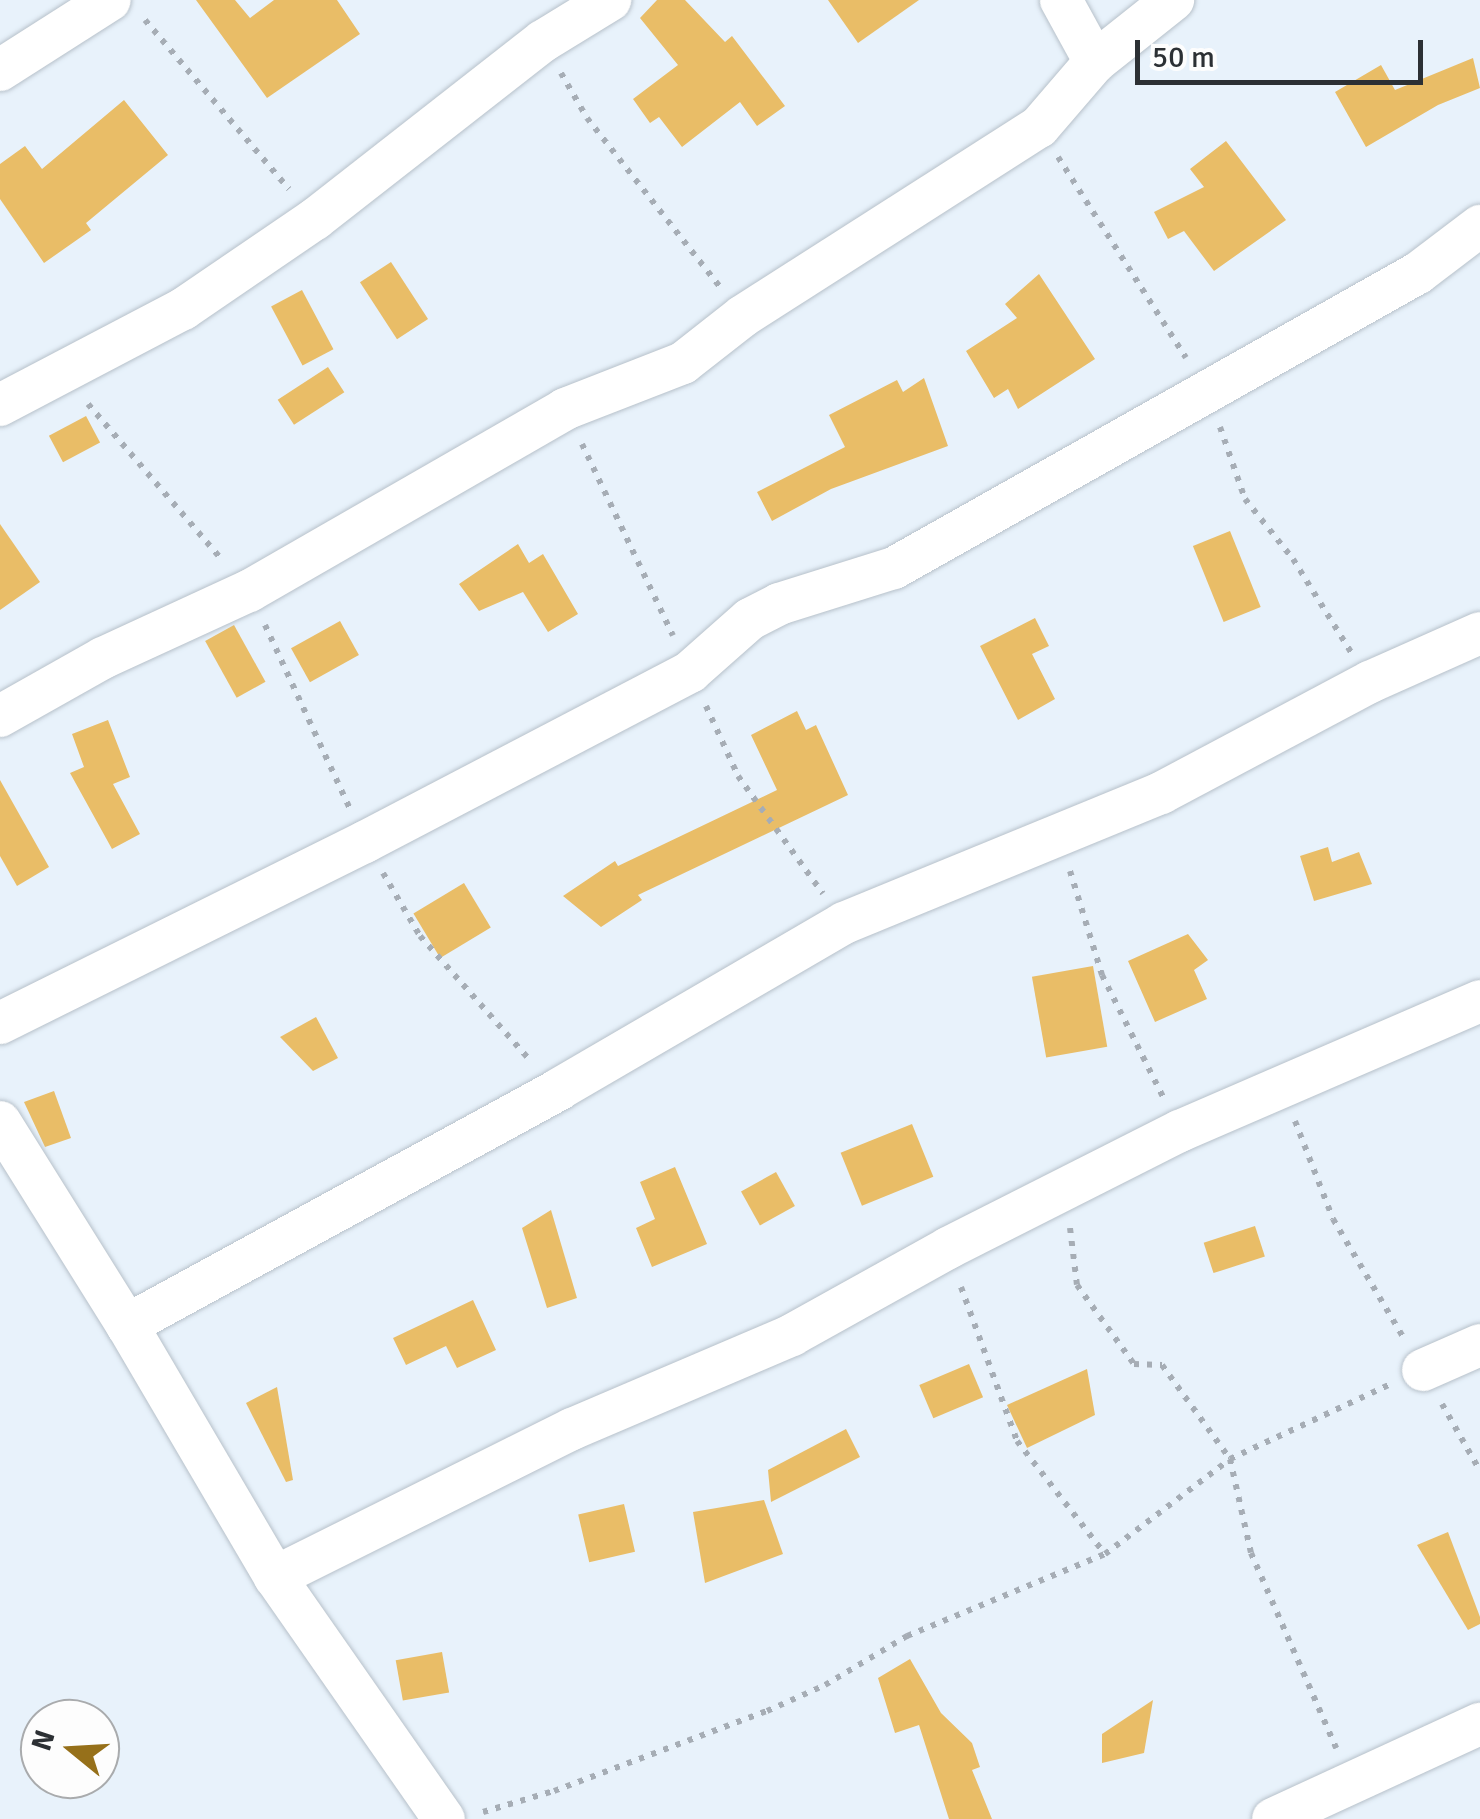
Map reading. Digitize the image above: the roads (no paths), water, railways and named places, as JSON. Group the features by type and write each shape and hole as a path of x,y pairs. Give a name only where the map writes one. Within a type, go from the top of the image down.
{"street":[{"path":"0,405 183,309 315,219 543,42 610,0"},
{"path":"1061,0 1095,62"},
{"path":"0,716 103,658 249,590 565,409 683,363 744,316 1039,127 1095,62 1173,0"},
{"path":"0,70 125,7"},
{"path":"0,1023 365,842 690,672 750,619 779,604 894,568 1418,273 1480,226"},
{"path":"127,1325 559,1089 844,923 1161,793 1370,682 1480,633"},
{"path":"276,1578 572,1429 792,1335 948,1248 1180,1131 1480,1001"},
{"path":"0,1122 127,1325 276,1578 459,1817"},
{"path":"1423,1370 1480,1344"},
{"path":"1273,1819 1480,1724"}]}
